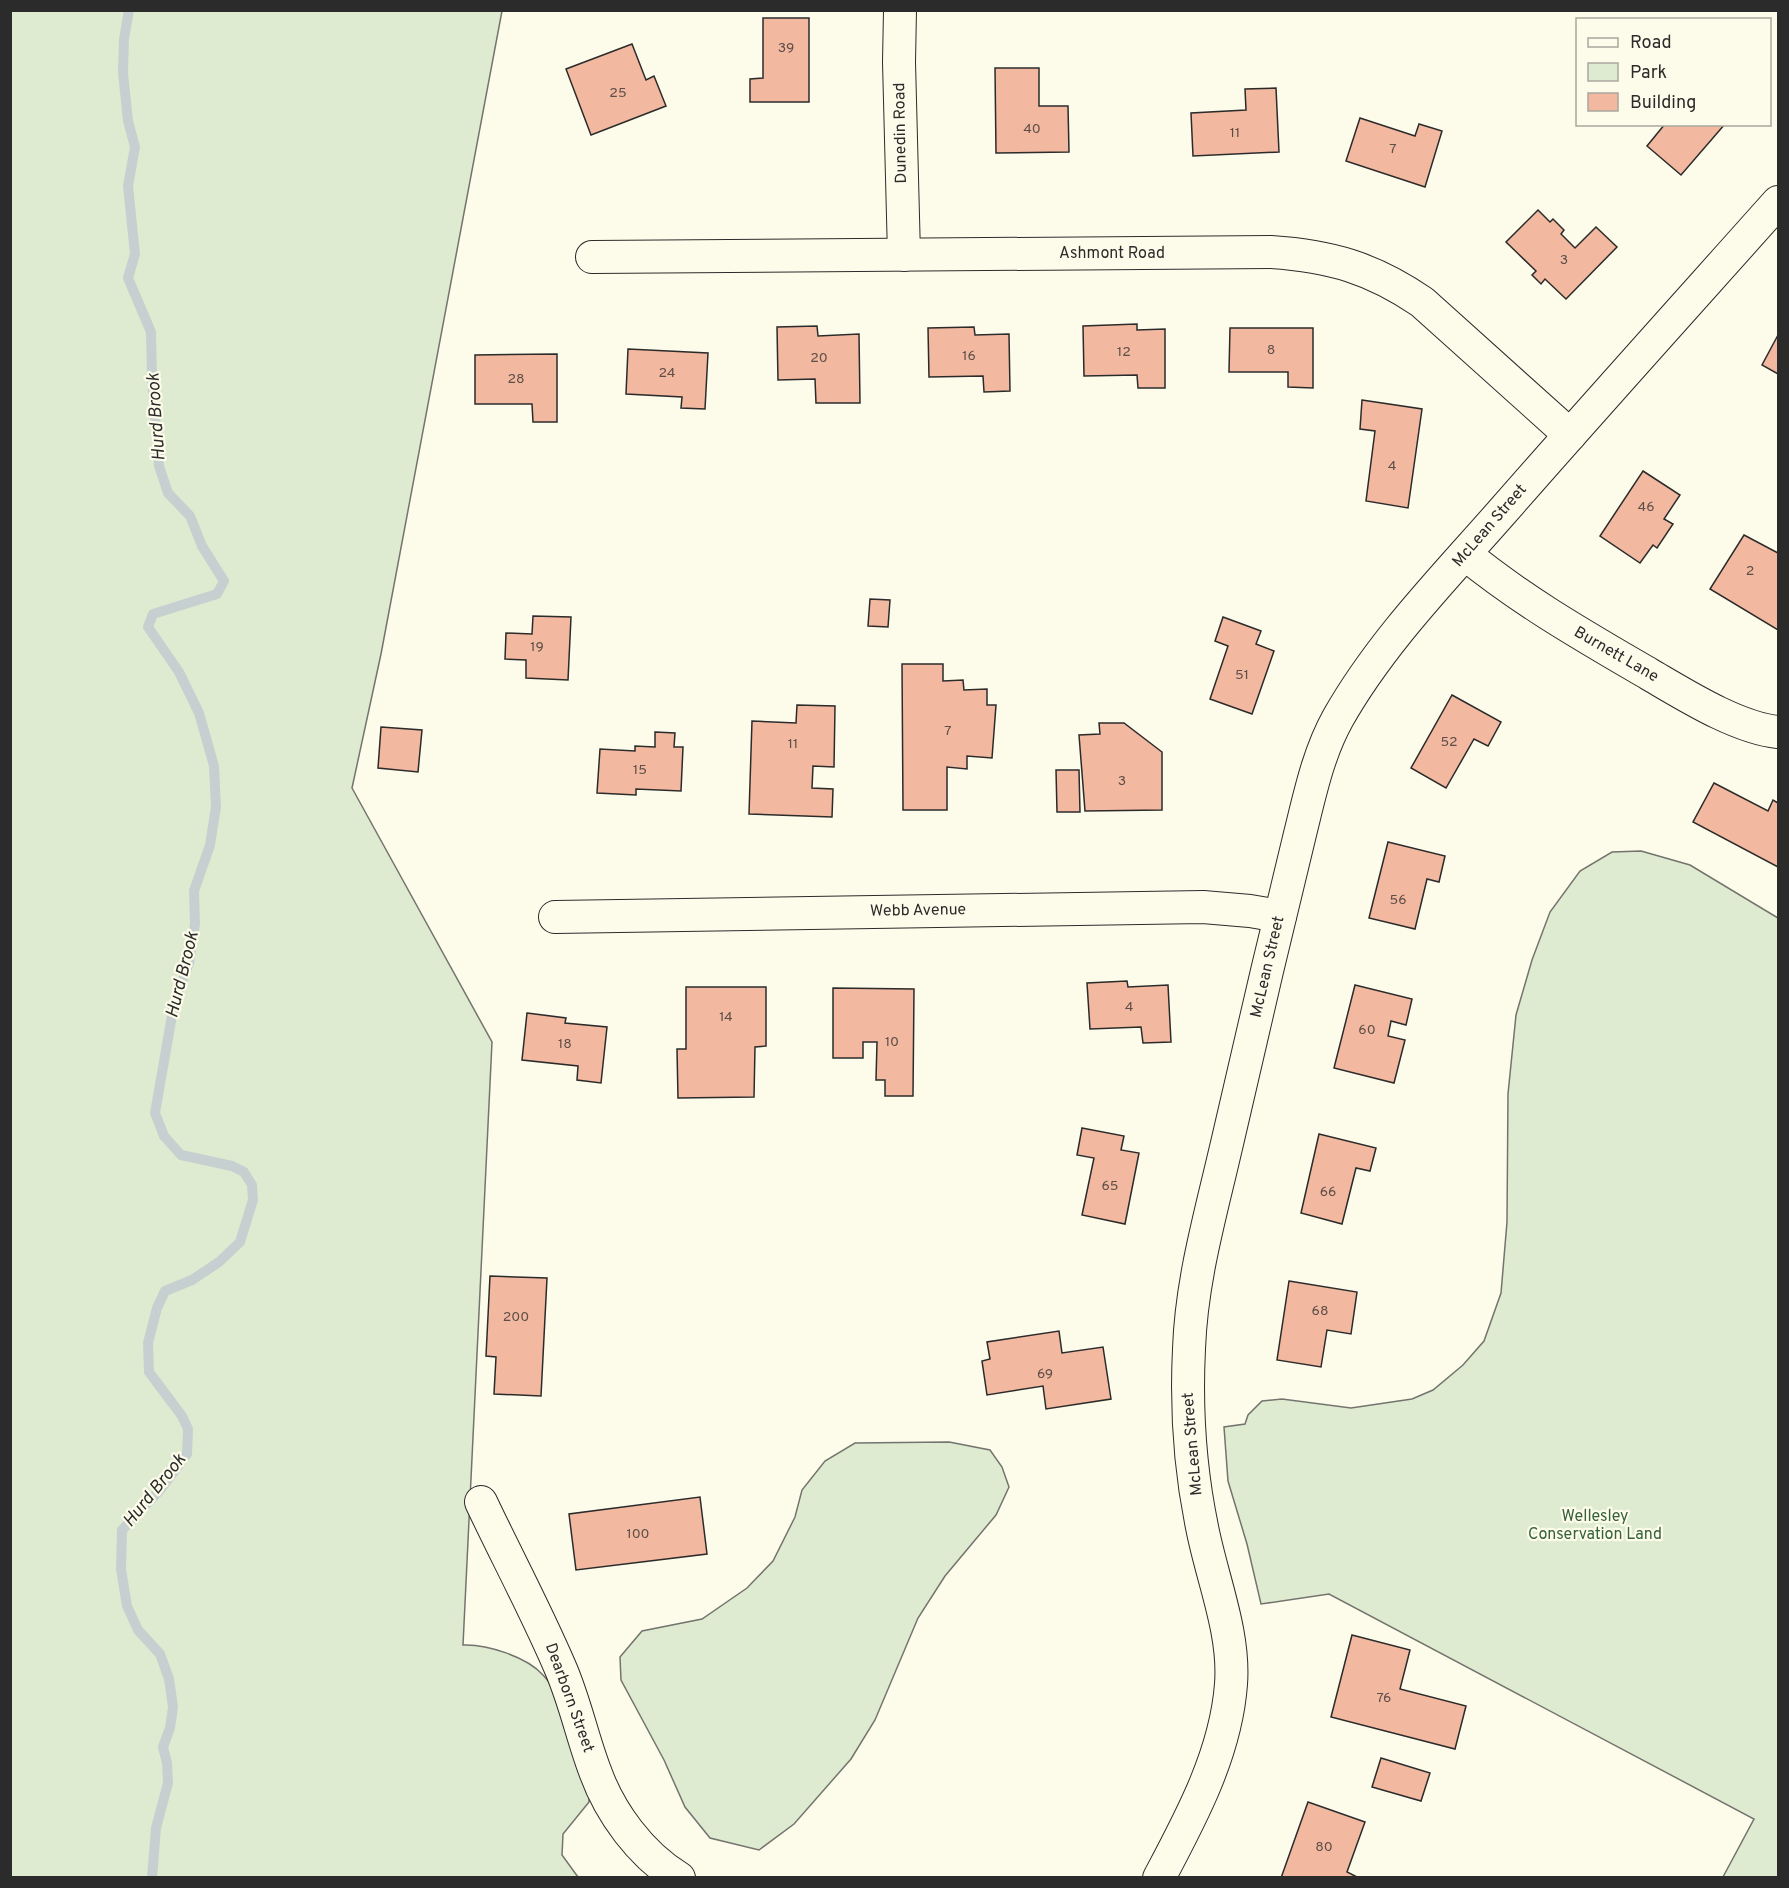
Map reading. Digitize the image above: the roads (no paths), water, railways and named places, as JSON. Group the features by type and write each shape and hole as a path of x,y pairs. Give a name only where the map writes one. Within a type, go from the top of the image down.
{"street":[{"name":"Dunedin Road","path":"900,10 899,62 904,255"},
{"name":"McLean Street","path":"1159,1878 1200,1797 1220,1740 1231,1686 1228,1636 1200,1522 1190,1450 1188,1379 1190,1317 1201,1255 1314,777 1335,723 1379,657 1417,609 1779,202"},
{"name":"Ashmont Road","path":"592,257 1271,252 1296,254 1348,264 1398,286 1422,302 1570,435"},
{"name":"Burnett Lane","path":"1465,554 1529,603 1685,695 1748,724 1779,732"},
{"name":"Webb Avenue","path":"555,917 1203,907 1280,916"},
{"name":"Dearborn Street","path":"481,1502 561,1668 604,1792 634,1838 656,1861 679,1878"}],"waterway":[{"name":"Hurd Brook","path":"129,10 124,39 123,73 128,121 135,147 128,186 135,254 128,278 151,332 159,466 168,493 190,516 202,546 224,581 217,594 153,614 148,627 179,672 199,713 214,766 216,807 210,845 194,891 195,924 189,963 174,1004 155,1113 164,1136 181,1155 232,1166 244,1172 252,1185 253,1200 240,1242 219,1262 192,1280 165,1291 157,1308 148,1343 149,1372 182,1416 188,1429 187,1454 160,1490 122,1530 121,1569 127,1606 138,1630 160,1654 169,1679 173,1707 170,1728 163,1747 168,1783 156,1828 152,1878"}],"park label":[{"name":"Wellesley Conservation Land","path":"1595,1526"}]}
